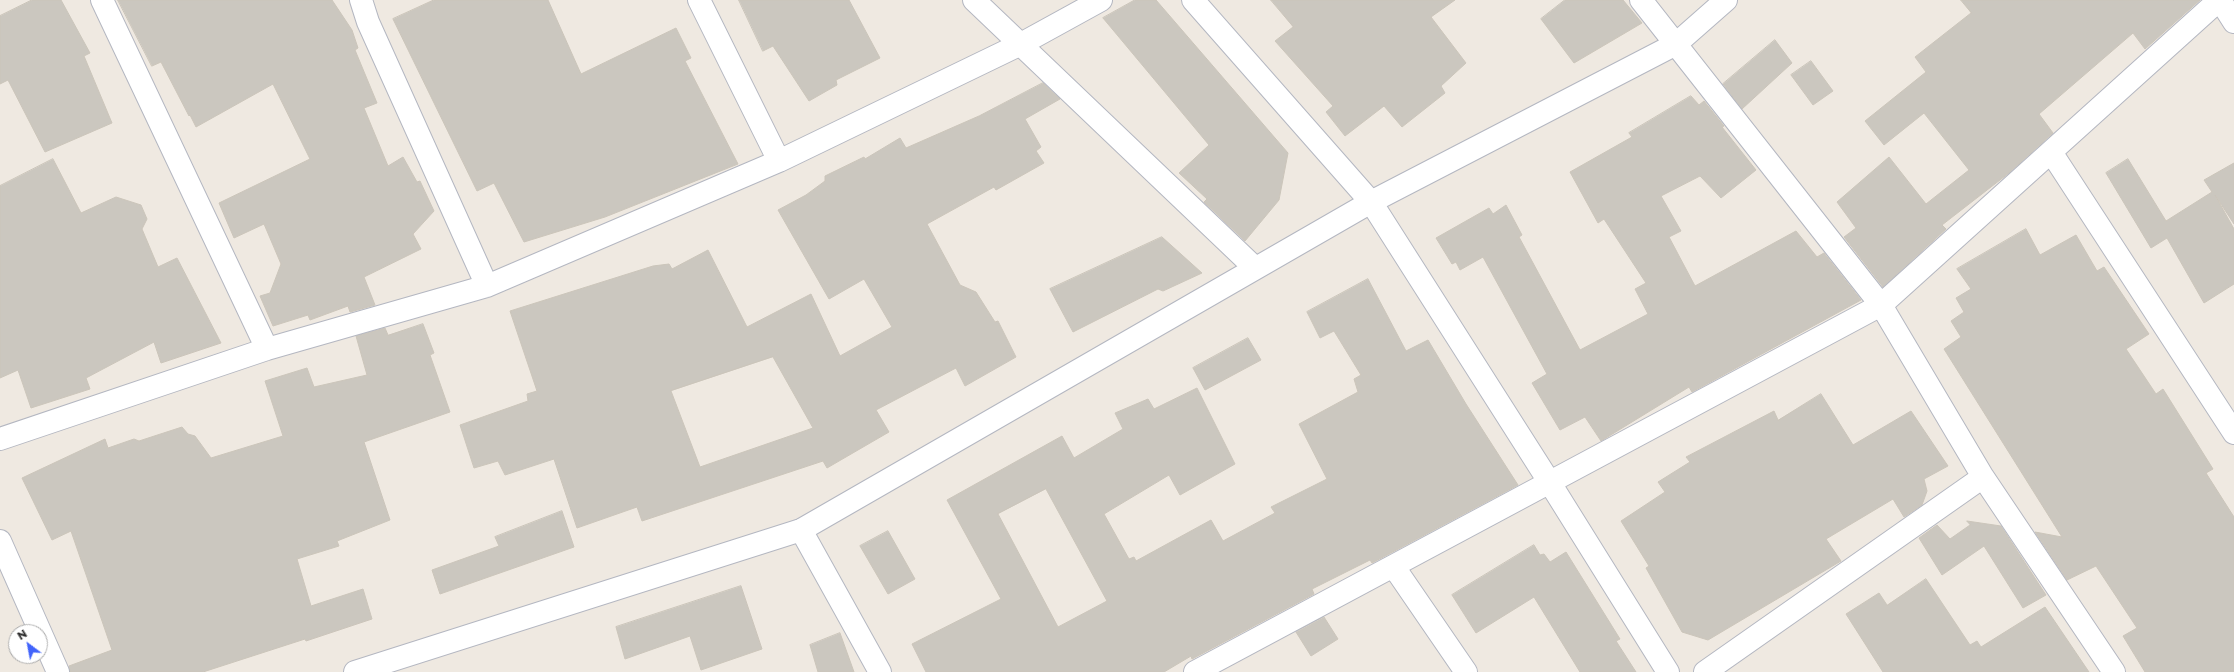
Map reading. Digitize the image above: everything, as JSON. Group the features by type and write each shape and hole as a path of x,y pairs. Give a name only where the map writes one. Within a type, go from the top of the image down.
{"street":[{"path":"102,0 267,349"},
{"path":"361,0 368,22 488,286"},
{"path":"699,0 779,161"},
{"path":"974,0 1255,268"},
{"path":"0,439 267,349 488,286 779,161 1020,44 1101,0"},
{"path":"1193,0 1371,202 1550,482 1668,672"},
{"path":"1641,0 1881,305 1983,477 2114,672"},
{"path":"355,672 801,530 1371,202 1676,44 1726,0"},
{"path":"1195,672 1394,567 1881,305 2219,0 2234,22"},
{"path":"2051,152 2234,433"},
{"path":"1705,672 1983,477"},
{"path":"801,530 880,672"},
{"path":"0,541 58,672"},
{"path":"1394,567 1466,672"}],"building":[{"path":"32,0 61,0 90,53 84,56 112,123 45,152 8,80 0,84 0,16"},
{"path":"118,0 332,0 352,30 358,48 355,50 377,103 364,108 388,166 403,157 417,182 420,181 434,211 413,234 421,249 364,277 375,305 350,312 348,306 310,320 308,315 273,326 260,296 270,293 281,264 264,224 234,238 219,203 310,159 273,84 196,127 161,62 152,66"},
{"path":"434,0 548,0 581,74 676,28 691,58 685,61 738,164 605,217 524,242 494,183 477,191 393,19"},
{"path":"739,0 849,0 880,58 836,80 837,85 809,101 773,46 763,51"},
{"path":"1135,0 1156,0 1288,153 1279,200 1245,241 1204,202 1207,199 1179,173 1209,145 1103,18"},
{"path":"1271,0 1455,0 1431,17 1466,63 1441,86 1445,93 1402,127 1384,106 1345,136 1326,112 1333,106 1275,41 1293,27"},
{"path":"1565,0 1623,0 1642,23 1574,63 1541,19"},
{"path":"1961,0 2200,0 2145,49 2133,33 2039,114 2053,133 2009,173 1942,225 1946,229 1883,287 1844,237 1856,228 1837,202 1889,157 1926,204 1969,170 1924,113 1884,145 1865,121 1926,72 1915,57 1971,13"},
{"path":"1775,40 1792,63 1742,109 1723,84"},
{"path":"1811,61 1833,91 1813,105 1791,75"},
{"path":"1043,83 1060,99 1025,119 1041,147 1036,151 1044,163 996,190 994,187 927,224 960,285 976,292 995,322 998,321 1016,357 965,386 956,368 876,410 889,432 827,468 823,461 642,521 637,507 577,528 554,459 505,475 498,461 474,468 460,425 528,401 527,394 537,391 510,311 653,266 669,264 672,269 708,250 747,327 811,294 840,356 892,327 864,279 829,299 778,210 806,195 825,181 825,176 864,157 865,159 900,138 906,148 979,116","holes":["773,357 813,428 700,467 671,391"]},
{"path":"1691,96 1699,105 1704,101 1724,126 1722,127 1756,170 1721,198 1700,176 1661,196 1681,231 1669,237 1695,286 1796,231 1817,257 1824,253 1861,300 1692,392 1689,387 1601,441 1585,417 1560,430 1532,383 1547,374 1483,257 1460,270 1456,262 1452,264 1436,238 1489,208 1493,214 1506,205 1522,235 1519,237 1580,350 1648,314 1635,289 1646,283 1604,219 1598,223 1570,172 1632,137 1629,133"},
{"path":"53,159 81,213 116,197 141,205 147,219 142,229 158,267 177,258 221,343 161,363 154,342 86,378 90,389 31,408 18,370 0,378 0,186"},
{"path":"2128,159 2166,221 2212,192 2204,180 2234,163 2234,224 2215,195 2234,229 2234,284 2204,303 2167,238 2151,248 2106,173"},
{"path":"2026,229 2040,255 2076,235 2097,271 2104,267 2149,334 2126,349 2156,394 2163,389 2213,469 2206,473 2234,517 2234,672 2145,672 2123,636 2137,628 2096,566 2067,580 2035,532 2062,537 1944,349 1961,337 1951,321 1964,312 1956,298 1971,289 1957,269"},
{"path":"1162,237 1202,273 1163,291 1158,289 1073,332 1050,289"},
{"path":"1368,279 1406,351 1428,340 1466,404 1518,485 1372,563 1370,560 1312,589 1314,594 1192,659 1191,656 1164,672 926,672 912,644 1001,599 947,500 1062,436 1074,458 1123,429 1115,413 1148,399 1154,409 1197,388 1235,464 1180,495 1169,475 1104,514 1129,559 1134,557 1136,561 1211,520 1223,541 1275,513 1271,507 1327,479 1299,424 1358,392 1354,379 1361,375 1334,331 1320,338 1307,312","holes":["1046,489 1107,601 1058,627 998,514"]},
{"path":"423,324 434,353 430,355 450,412 364,442 390,520 337,541 339,546 297,559 311,606 363,589 372,619 306,641 305,639 203,672 70,672 69,666 112,650 71,531 52,540 22,478 105,439 108,448 134,439 139,441 182,427 188,434 195,436 211,458 283,436 265,381 307,368 314,387 367,375 356,336 385,328 388,335"},
{"path":"1248,338 1261,360 1205,390 1193,368"},
{"path":"1821,394 1853,445 1911,411 1948,466 1924,479 1927,491 1922,505 1904,517 1893,499 1826,539 1841,561 1708,640 1682,632 1646,568 1649,566 1621,521 1665,492 1658,482 1690,462 1686,457 1774,411 1778,420"},
{"path":"562,511 574,547 440,594 432,570 499,546 495,537"},
{"path":"1967,521 2001,526 2046,595 2023,608 1984,546 1942,575 1919,538 1937,525 1950,539 1970,525"},
{"path":"888,531 915,579 888,594 860,546"},
{"path":"1534,545 1540,555 1544,554 1550,562 1566,552 1620,639 1616,641 1636,672 1580,672 1534,597 1476,633 1452,595"},
{"path":"1926,579 1970,645 1977,641 1981,647 2045,607 2089,672 1883,672 1846,614 1879,593 1887,605"},
{"path":"741,586 762,649 701,670 690,636 625,659 616,627"},
{"path":"1324,617 1338,639 1311,656 1296,632"},
{"path":"840,633 854,672 818,672 810,645"}]}
